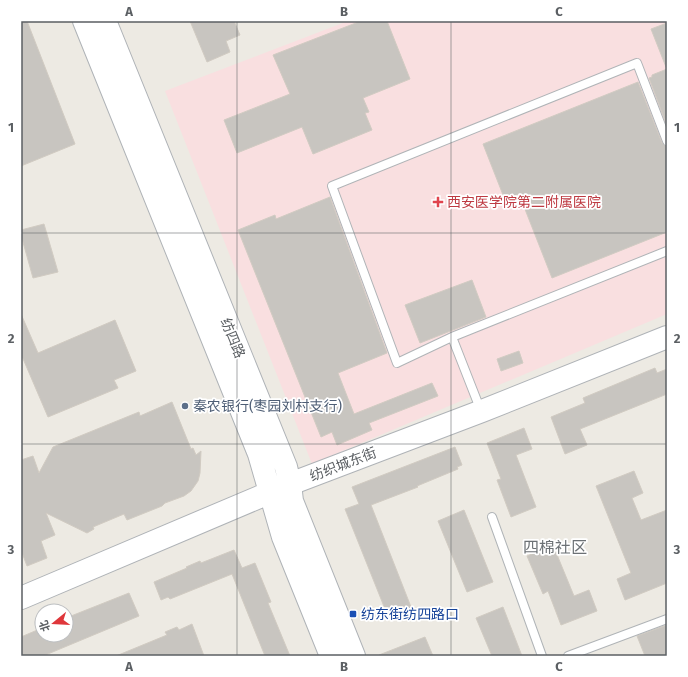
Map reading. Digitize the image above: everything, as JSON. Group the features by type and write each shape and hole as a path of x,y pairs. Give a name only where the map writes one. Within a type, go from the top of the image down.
{"street":[{"name":"纺四路","path":"84,21 259,454 283,537 331,656"},
{"name":"纺四路","path":"105,21 286,467 292,501 354,656"},
{"name":"纺织城东街","path":"21,598 270,492 482,411 667,337"}],"lane":[{"path":"667,141 637,63 332,186 397,363 452,337 667,252"},
{"path":"452,337 482,411"},
{"path":"492,517 542,656"},
{"path":"568,656 667,620"}],"shaded area":[{"name":"西安医学院第二附属医院","path":"348,21 667,21 667,314 312,464 165,91"}],"building":[{"path":"21,21 27,21 75,144 21,166"},
{"path":"190,21 234,21 240,35 226,41 230,52 207,62"},
{"path":"361,21 387,21 410,79 363,98 369,112 365,113 372,130 313,154 302,127 237,153 224,120 290,94 273,55"},
{"path":"667,23 667,67 666,67 651,29"},
{"path":"667,69 667,126 649,78 652,77 652,75"},
{"path":"638,82 662,143 667,146 667,232 552,278 519,194 505,200 483,144"},
{"path":"330,197 387,353 338,373 354,414 432,383 438,396 369,423 372,430 337,445 332,432 321,437 238,230 275,215 276,219"},
{"path":"44,224 58,272 33,278 21,235 21,230"},
{"path":"472,280 486,317 420,343 405,305"},
{"path":"21,314 38,353 115,320 136,371 114,380 118,388 48,417 21,354"},
{"path":"519,351 523,363 501,371 497,359"},
{"path":"655,368 657,373 667,369 667,394 580,429 587,445 565,454 551,417 585,403 583,398"},
{"path":"172,402 191,449 193,448 196,455 201,451 198,481 191,491 184,496 165,503 162,506 127,520 124,514 93,527 94,529 87,533 46,513 55,535 41,541 47,558 27,566 21,550 21,460 33,456 39,473 53,447 139,412 140,416"},
{"path":"524,428 532,449 516,455 536,507 511,517 497,480 501,479 487,443"},
{"path":"455,447 462,465 457,467 458,469 417,486 418,487 371,505 413,612 392,620 389,613 387,614 345,509 359,504 352,487"},
{"path":"634,471 643,493 632,498 641,520 667,510 667,583 625,600 617,579 631,573 596,486"},
{"path":"464,510 493,582 467,592 438,521"},
{"path":"553,545 574,596 589,590 597,611 561,625 548,591 543,594 527,556"},
{"path":"234,550 242,568 255,563 271,602 268,603 290,656 265,656 232,574 170,599 168,597 161,600 154,582 200,561 201,563"},
{"path":"129,593 139,616 43,656 21,656 21,637 34,631 34,643 74,643 74,615"},
{"path":"503,607 522,656 492,656 476,618"},
{"path":"192,624 204,656 116,656 167,635 165,632 177,627 179,630"},
{"path":"667,625 667,656 645,656 637,636"},
{"path":"425,637 433,656 379,655"}],"place":[{"name":"西安医学院第二附属医院","path":"438,202"},
{"name":"秦农银行(枣园刘村支行)","path":"185,406"},
{"name":"纺东街纺四路口","path":"353,614"}],"district":[{"name":"四棉社区","path":"555,547"}]}
